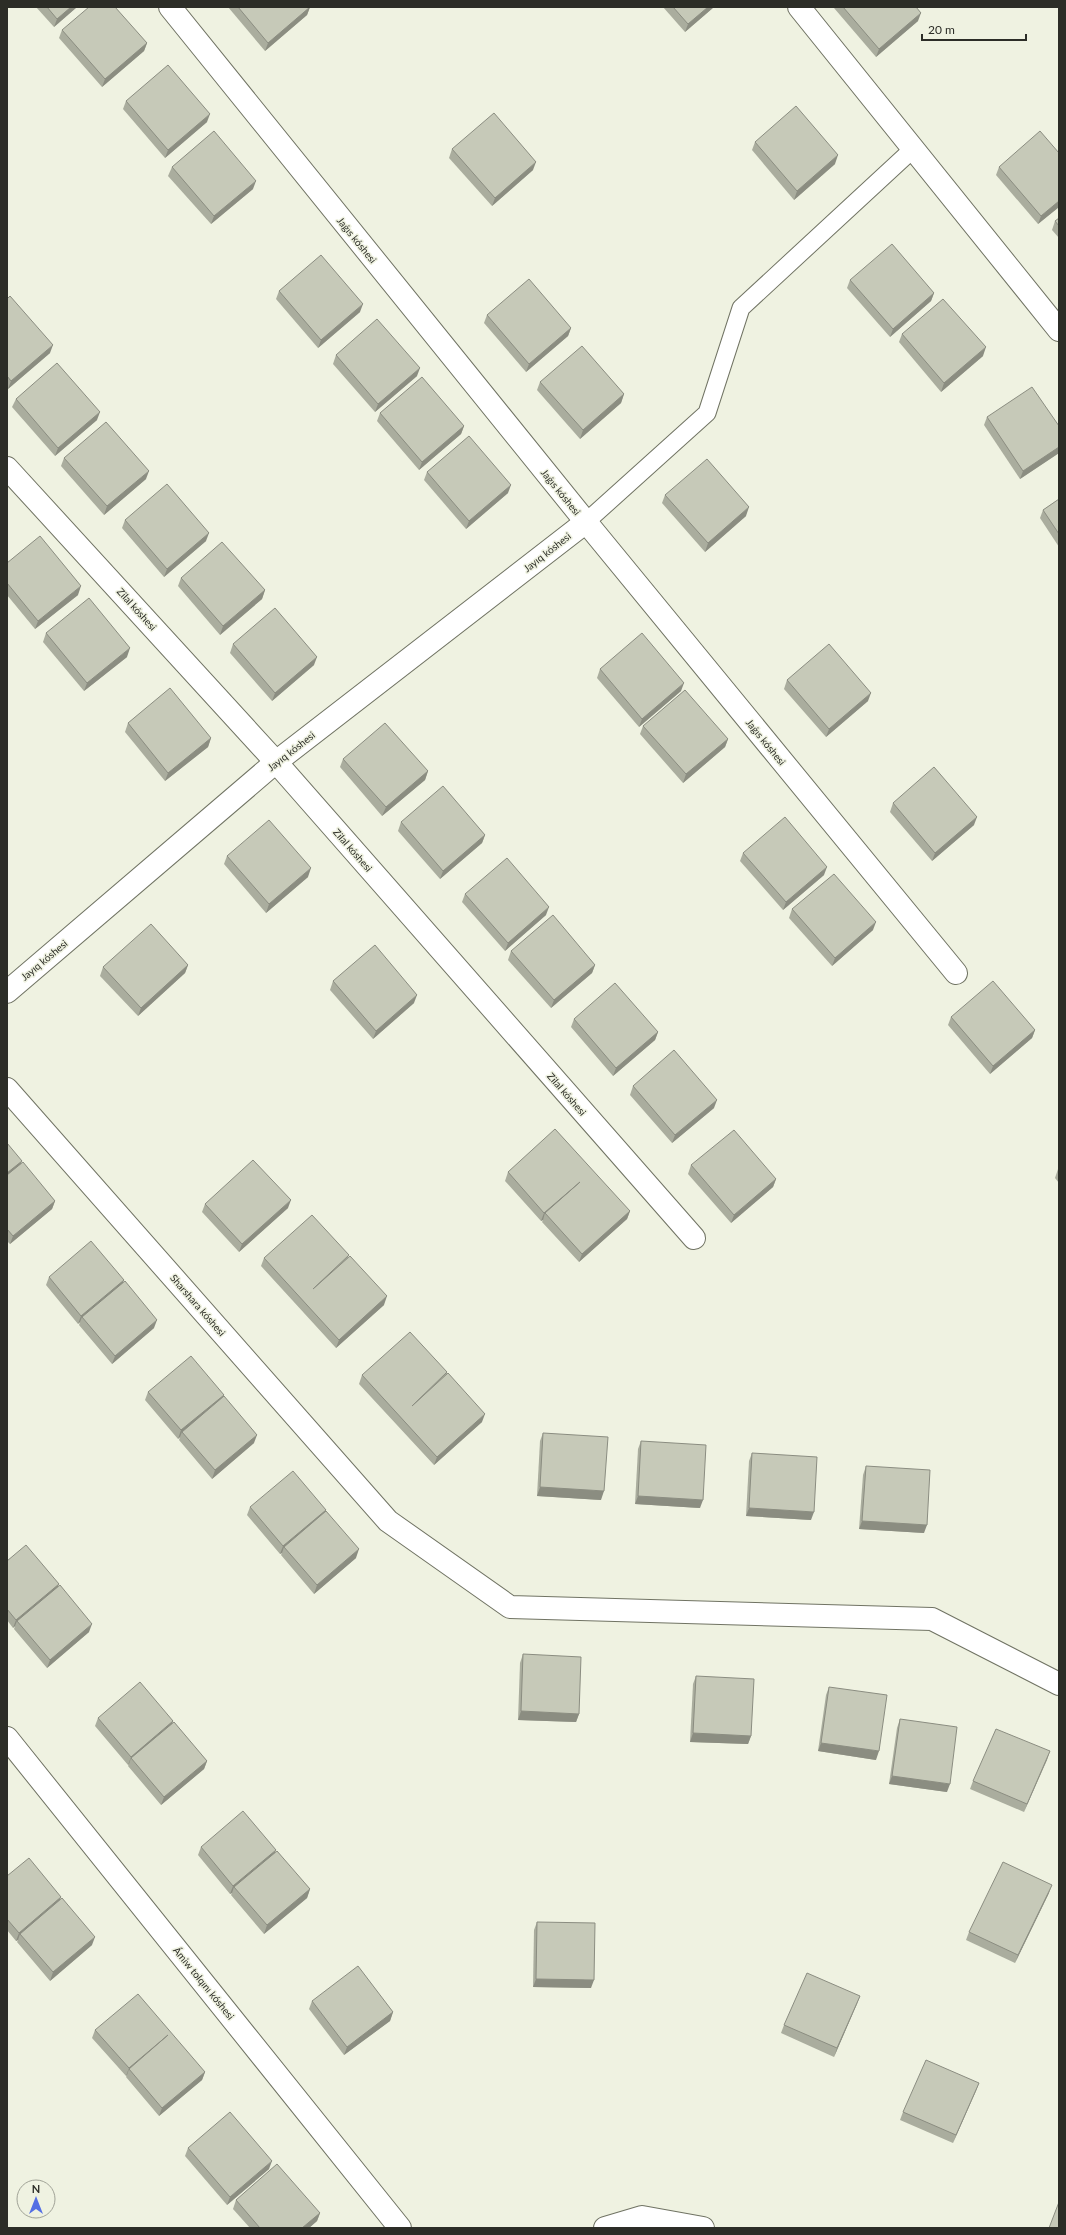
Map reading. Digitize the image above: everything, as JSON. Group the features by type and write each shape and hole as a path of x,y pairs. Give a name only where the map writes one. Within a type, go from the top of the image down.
{"street":[{"name":"Jaǵıs kóshesi","path":"170,7 586,522 956,973"},
{"path":"799,7 1059,330"},
{"name":"Zilal kóshesi","path":"7,468 276,762 694,1238"},
{"name":"Jayıq kóshesi","path":"7,992 276,762 586,522"},
{"name":"Sharshara kóshesi","path":"7,1089 388,1520 510,1607 932,1619 1059,1684"},
{"name":"Ámiw tolqını kóshesi","path":"7,1738 400,2228"},
{"path":"604,2228 642,2217 704,2228"}],"lane":[{"path":"586,522 707,413 741,308 913,149"}],"building":[{"path":"47,7 71,7 57,19"},
{"path":"89,7 115,7 147,43 105,79 62,30"},
{"path":"238,7 310,7 268,43"},
{"path":"673,7 708,7 688,24"},
{"path":"843,7 916,7 921,13 879,49"},
{"path":"168,65 210,114 168,150 126,101"},
{"path":"796,106 838,155 797,191 755,142"},
{"path":"494,113 536,162 495,198 452,149"},
{"path":"214,131 256,181 214,216 172,167"},
{"path":"1040,131 1059,153 1059,201 1041,216 999,167"},
{"path":"1059,218 1059,226 1055,221"},
{"path":"892,244 934,293 893,329 850,280"},
{"path":"321,255 363,304 321,340 279,291"},
{"path":"529,279 571,328 529,364 487,315"},
{"path":"10,296 53,345 11,381 7,376 7,299"},
{"path":"943,299 986,347 944,383 902,334"},
{"path":"377,319 420,368 378,404 336,355"},
{"path":"582,346 624,394 583,430 540,382"},
{"path":"57,363 100,412 58,448 16,399"},
{"path":"422,377 464,426 422,462 380,413"},
{"path":"1032,387 1059,426 1059,447 1023,471 987,417"},
{"path":"106,422 149,471 107,506 64,458"},
{"path":"469,436 511,485 469,521 427,472"},
{"path":"707,459 749,507 708,543 665,495"},
{"path":"167,484 209,533 167,569 125,520"},
{"path":"1059,499 1059,534 1043,510"},
{"path":"40,536 81,586 38,621 7,583 7,563"},
{"path":"222,542 265,590 223,626 181,578"},
{"path":"89,598 130,648 87,683 46,633"},
{"path":"275,608 317,657 275,693 233,644"},
{"path":"642,633 684,683 642,719 600,669"},
{"path":"829,644 871,693 829,729 787,680"},
{"path":"170,688 211,738 168,773 128,723"},
{"path":"685,690 728,739 686,774 643,726"},
{"path":"385,723 428,771 386,807 343,759"},
{"path":"934,767 977,817 935,853 893,803"},
{"path":"443,786 485,835 443,871 401,822"},
{"path":"785,817 827,867 786,902 743,853"},
{"path":"269,820 311,868 269,904 227,856"},
{"path":"507,858 549,907 508,943 465,894"},
{"path":"834,874 876,922 835,958 792,909"},
{"path":"553,915 595,965 554,1000 511,951"},
{"path":"151,924 188,965 141,1008 103,967"},
{"path":"375,945 417,995 376,1031 333,981"},
{"path":"993,981 1035,1030 993,1066 951,1017"},
{"path":"615,983 658,1032 616,1068 574,1019"},
{"path":"674,1050 717,1100 675,1135 633,1086"},
{"path":"555,1129 630,1211 582,1254 545,1213 580,1182 544,1213 508,1172"},
{"path":"734,1130 776,1179 734,1215 691,1165"},
{"path":"7,1143 22,1161 7,1173"},
{"path":"253,1160 291,1200 242,1244 205,1204"},
{"path":"23,1162 55,1201 13,1236 7,1229 7,1175"},
{"path":"312,1215 349,1255 313,1289 350,1256 387,1296 339,1340 264,1258"},
{"path":"91,1241 124,1280 81,1316 49,1277"},
{"path":"125,1281 157,1320 115,1356 82,1317"},
{"path":"410,1332 447,1372 412,1406 448,1373 485,1414 437,1457 362,1375"},
{"path":"191,1356 224,1395 181,1430 148,1392"},
{"path":"224,1396 257,1435 215,1470 182,1432"},
{"path":"543,1433 608,1437 604,1491 540,1487"},
{"path":"641,1441 706,1445 703,1500 638,1496"},
{"path":"752,1453 817,1457 814,1512 749,1508"},
{"path":"866,1466 930,1470 927,1525 862,1521"},
{"path":"293,1471 326,1510 283,1546 250,1507"},
{"path":"326,1511 359,1549 317,1585 284,1547"},
{"path":"26,1545 59,1584 16,1620 7,1609 7,1561"},
{"path":"60,1585 92,1624 50,1660 17,1621"},
{"path":"523,1654 581,1657 579,1714 521,1711"},
{"path":"696,1676 754,1679 751,1736 693,1733"},
{"path":"140,1682 173,1721 131,1757 98,1718"},
{"path":"829,1687 887,1695 879,1751 821,1743"},
{"path":"900,1719 957,1727 950,1784 892,1776"},
{"path":"174,1722 207,1761 164,1797 131,1758"},
{"path":"996,1729 1050,1751 1027,1804 973,1781"},
{"path":"243,1811 276,1850 233,1886 201,1847"},
{"path":"277,1851 310,1889 267,1925 234,1887"},
{"path":"29,1858 61,1897 19,1933 7,1919 7,1876"},
{"path":"1003,1862 1052,1885 1018,1955 969,1932"},
{"path":"62,1898 95,1937 53,1972 20,1934"},
{"path":"537,1922 595,1923 594,1980 536,1979"},
{"path":"358,1966 393,2012 347,2047 312,2001"},
{"path":"807,1973 860,1996 837,2048 784,2025"},
{"path":"138,1994 205,2072 162,2108 129,2069 168,2035 129,2068 95,2030"},
{"path":"926,2060 979,2083 956,2135 903,2112"},
{"path":"230,2112 272,2161 230,2197 188,2148"},
{"path":"277,2164 320,2213 302,2228 260,2228 236,2200"},
{"path":"1059,2202 1059,2228 1049,2228"}]}
